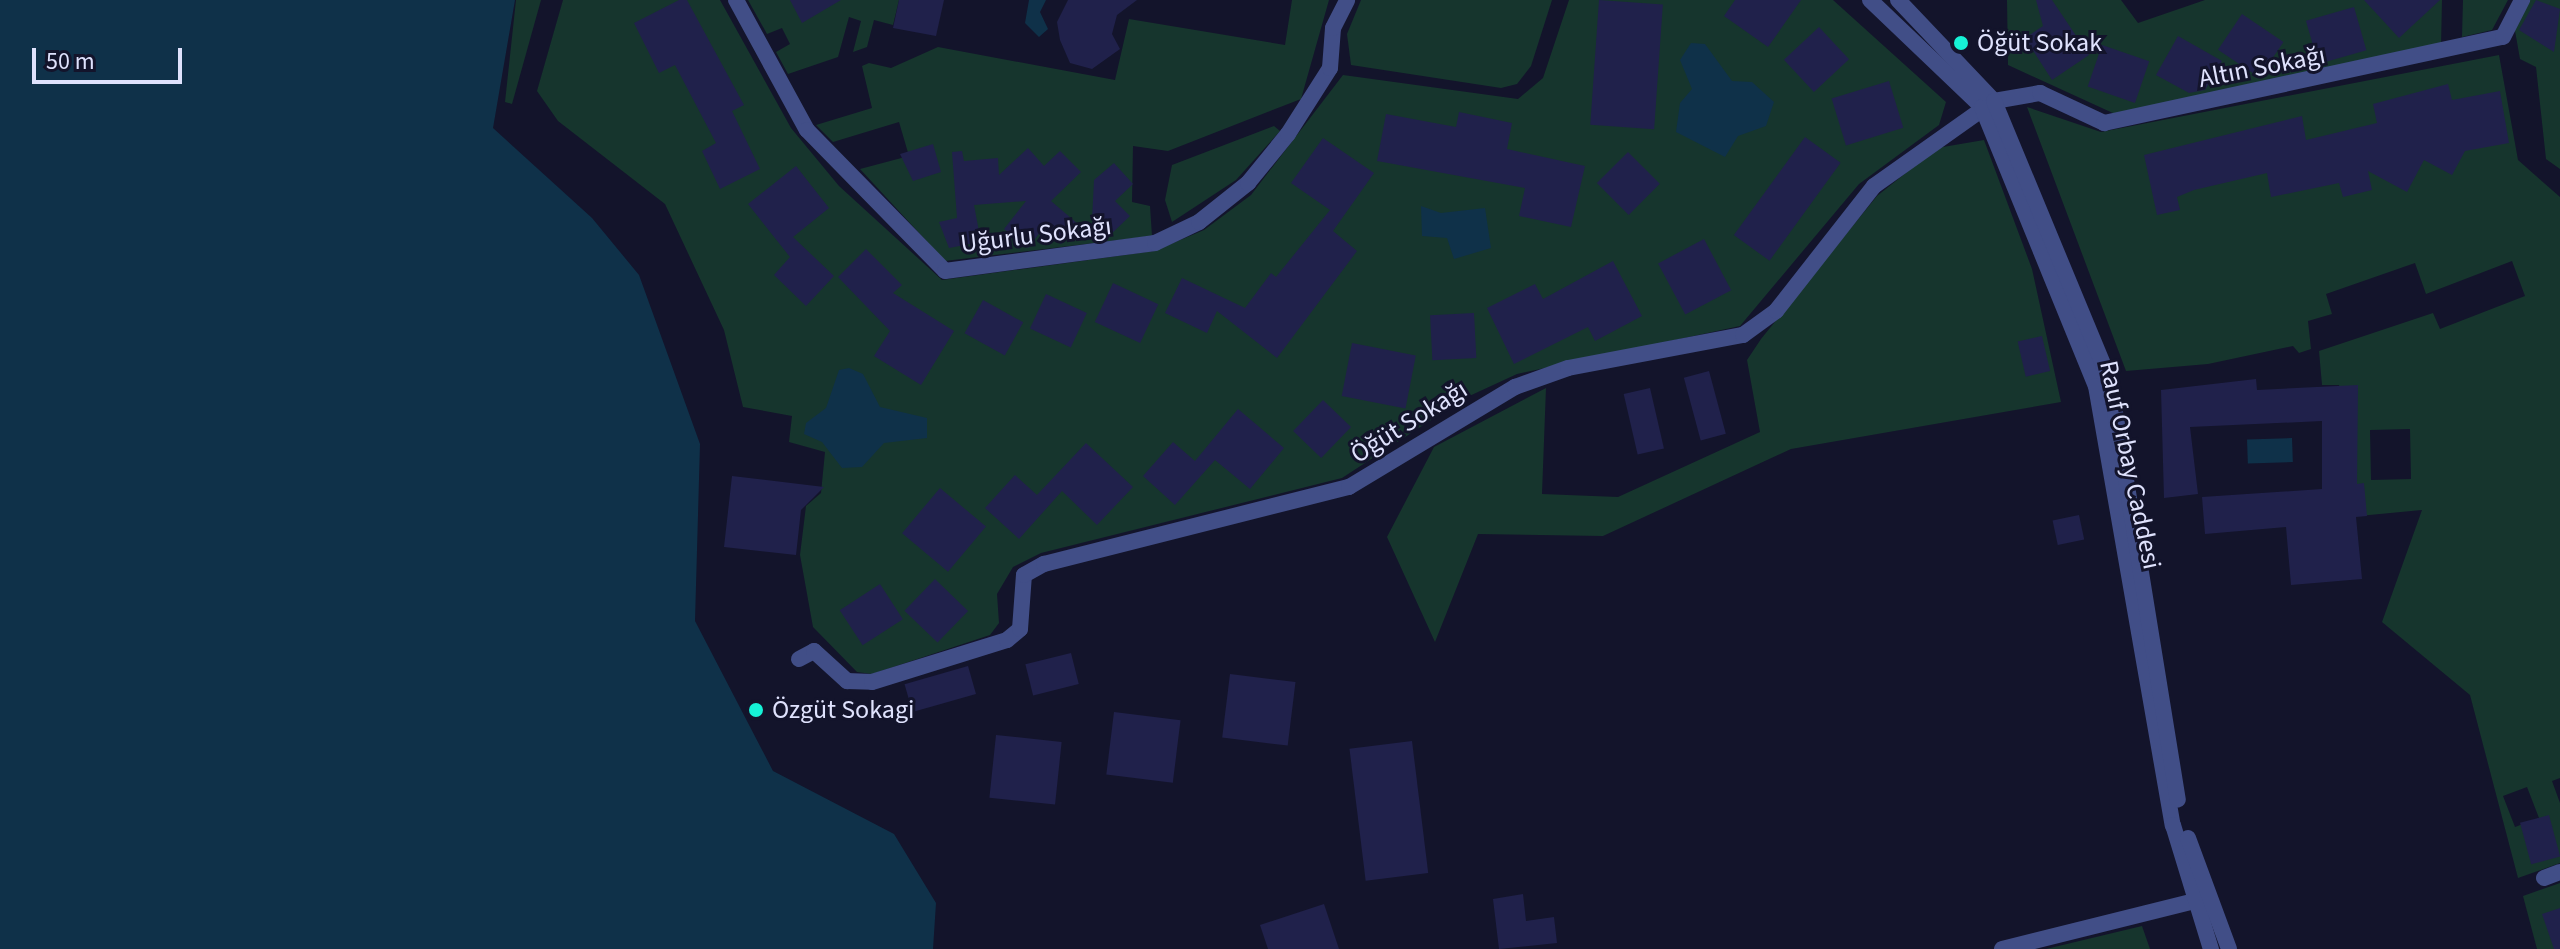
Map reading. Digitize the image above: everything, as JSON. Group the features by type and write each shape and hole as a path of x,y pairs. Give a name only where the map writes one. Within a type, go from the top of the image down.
{"street":[{"name":"Uğurlu Sokağı","path":"736,0 807,130 945,271 1155,243 1199,222 1248,183 1288,134 1330,68 1333,28 1347,0"},
{"name":"Rauf Orbay Caddesi","path":"1870,0 1988,104"},
{"name":"Rauf Orbay Caddesi","path":"1898,0 1988,104 2096,386 2211,949"},
{"name":"Altın Sokağı","path":"1988,104 2040,93 2104,123 2503,37 2522,0"},
{"name":"Öğüt Sokağı","path":"799,659 814,651 847,681 872,682 1007,640 1020,629 1024,575 1044,564 1349,487 1502,394 1568,368 1743,335 1776,311 1874,186 1988,104"},
{"path":"2544,878 2560,872"},
{"name":"Rauf Orbay Caddesi","path":"2199,901 2229,949"},
{"path":"2002,949 2199,901"}],"green space":[{"path":"516,0 541,0 512,104 505,102"},
{"path":"563,0 720,0 791,128 839,186 942,280 1154,251 1204,230 1251,195 1343,75 1518,99 1543,78 1569,0 1833,0 1946,102 1939,125 1859,184 1740,326 1517,374 1465,398 1342,478 1041,553 1013,567 997,594 999,623 990,635 872,674 857,672 813,627 800,555 806,506 821,493 825,452 789,442 792,416 743,407 724,330 665,204 558,121 537,91"},
{"path":"748,0 899,0 893,25 874,20 867,47 853,52 861,21 849,17 838,57 788,74 776,52 790,44 782,28 767,34"},
{"path":"1292,0 1329,0 1301,99 1168,151 1133,146 1132,202 1150,206 1152,236 945,261 860,169 909,156 899,122 833,142 816,125 872,108 862,66 869,63 891,68 938,47 1115,80 1129,19 1285,45"},
{"path":"1361,0 1552,0 1531,66 1517,84 1501,88 1351,65 1347,34"},
{"path":"2007,0 2121,0 2138,23 2205,0 2442,0 2441,47 2115,114 2008,65"},
{"path":"2463,0 2508,0 2492,30 2462,37"},
{"path":"2528,0 2560,0 2560,169 2546,159 2536,67 2520,59 2514,25"},
{"path":"2499,55 2518,160 2560,197 2560,778 2552,781 2560,803 2560,863 2518,878 2470,695 2382,622 2422,510 2348,517 2339,385 2322,385 2319,351 2433,313 2440,329 2525,296 2512,261 2426,294 2415,263 2326,294 2332,314 2308,321 2311,349 2299,353 2293,346 2208,364 2126,371 2027,107 2101,132","holes":["2410,429 2411,479 2371,480 2370,430","2527,787 2539,818 2515,827 2503,796"]},
{"path":"1274,126 1280,131 1236,180 1172,222 1165,200 1172,165"},
{"path":"1984,140 2032,269 2061,402 1791,449 1603,536 1478,534 1435,642 1387,537 1434,447 1546,388 1542,494 1618,497 1760,432 1747,360 1761,339 1877,196 1937,148"},
{"path":"2560,883 2560,949 2537,949 2523,896"},
{"path":"2142,926 2150,949 2046,949"}],"water":[{"path":"0,0 515,0 493,128 592,218 639,275 700,444 695,621 773,771 894,834 936,903 933,949 0,949"},
{"path":"1029,0 1046,0 1040,12 1048,29 1039,37 1025,23"},
{"path":"1691,43 1705,44 1732,81 1752,82 1774,102 1766,126 1738,136 1725,157 1676,132 1680,103 1692,89 1680,60"},
{"path":"1421,206 1441,213 1485,208 1491,248 1454,259 1447,238 1422,236"},
{"path":"849,368 863,374 880,407 927,418 927,438 884,443 862,467 842,468 822,442 804,434 806,423 826,408 839,370"},
{"path":"2292,438 2293,462 2248,464 2247,440"}],"building":[{"path":"679,0 687,0 744,105 732,111 760,169 720,189 702,151 716,143 675,65 659,73 634,23"},
{"path":"790,0 841,0 802,23"},
{"path":"899,0 944,0 936,36 893,28"},
{"path":"1068,0 1137,0 1117,15 1112,34 1120,49 1092,69 1070,63 1060,40 1057,22"},
{"path":"1599,0 1663,4 1654,129 1590,125"},
{"path":"1735,0 1801,0 1768,47 1724,16"},
{"path":"2036,0 2052,0 2089,55 2052,80 2025,38 2043,26"},
{"path":"2364,0 2440,0 2399,38"},
{"path":"2536,0 2560,9 2554,52 2519,30"},
{"path":"2354,7 2366,50 2318,64 2306,21"},
{"path":"2242,14 2283,42 2259,78 2218,50"},
{"path":"1819,27 1849,59 1814,92 1784,60"},
{"path":"2178,36 2222,61 2205,90 2189,93 2156,75"},
{"path":"2102,45 2149,61 2135,103 2088,87"},
{"path":"1889,81 1903,128 1846,145 1832,99"},
{"path":"2448,84 2452,100 2500,91 2509,143 2465,151 2452,175 2424,160 2407,192 2368,171 2372,190 2343,197 2339,183 2271,197 2267,173 2194,190 2177,197 2180,210 2157,215 2144,155 2302,116 2306,140 2377,123 2373,104"},
{"path":"1459,112 1512,123 1507,149 1585,166 1571,227 1519,216 1525,188 1377,161 1386,114 1456,127"},
{"path":"1805,137 1841,163 1769,261 1734,235"},
{"path":"1323,138 1374,173 1333,231 1357,251 1277,358 1217,311 1207,333 1165,313 1182,278 1245,308 1271,273 1276,277 1330,210 1291,183"},
{"path":"933,144 941,172 913,181 900,154"},
{"path":"1028,148 1044,166 1060,151 1081,172 1051,201 1078,224 1061,244 1041,231 1028,248 1004,229 1026,201 974,205 981,242 949,248 939,222 957,218 952,152 962,151 964,161 998,158 999,175"},
{"path":"1628,152 1660,184 1629,215 1597,183"},
{"path":"1114,163 1133,184 1115,201 1130,216 1108,237 1092,220 1094,180"},
{"path":"796,166 829,208 793,237 834,276 806,306 774,275 790,257 748,204"},
{"path":"1704,239 1731,290 1685,315 1658,263"},
{"path":"866,249 902,285 893,293 954,331 921,385 874,356 890,331 838,277"},
{"path":"1613,261 1642,316 1595,341 1588,327 1514,364 1487,308 1535,284 1543,299"},
{"path":"1113,283 1158,304 1140,343 1095,322"},
{"path":"1046,294 1087,313 1071,347 1030,328"},
{"path":"983,300 1023,322 1005,356 965,333"},
{"path":"1474,313 1476,358 1432,360 1430,315"},
{"path":"2042,336 2050,371 2026,377 2018,342"},
{"path":"1352,343 1416,355 1406,408 1342,396"},
{"path":"1709,371 1726,434 1701,441 1684,378"},
{"path":"2256,379 2257,390 2358,385 2357,484 2364,483 2367,516 2356,517 2362,579 2291,585 2286,527 2205,534 2202,497 2322,489 2322,421 2190,427 2198,494 2164,498 2161,390"},
{"path":"1650,388 1664,448 1638,454 1624,394"},
{"path":"1323,400 1351,427 1321,458 1293,431"},
{"path":"1238,409 1284,448 1250,489 1215,460 1175,505 1143,476 1173,442 1195,461"},
{"path":"1086,443 1133,487 1097,525 1062,491 1019,539 985,508 1015,475 1037,495"},
{"path":"732,476 824,487 801,510 796,555 724,547"},
{"path":"940,488 986,527 948,572 902,533"},
{"path":"2079,515 2084,539 2058,545 2053,521"},
{"path":"935,579 968,611 938,643 904,611"},
{"path":"880,584 903,619 863,645 840,610"},
{"path":"1071,653 1079,684 1033,695 1025,664"},
{"path":"968,666 976,694 913,712 905,684"},
{"path":"1230,674 1296,682 1288,746 1222,738"},
{"path":"1114,712 1181,720 1173,783 1106,775"},
{"path":"996,735 1062,742 1055,805 989,798"},
{"path":"1412,741 1428,873 1366,881 1349,749"},
{"path":"2549,815 2560,857 2531,864 2520,823"},
{"path":"1523,894 1526,921 1554,917 1557,943 1499,949 1493,899"},
{"path":"1324,904 1339,949 1268,949 1260,925"},
{"path":"2560,908 2560,949 2554,949 2542,914"}],"place":[{"name":"Öğüt Sokak","path":"1961,43"},
{"name":"Özgüt Sokagi","path":"756,710"}]}
